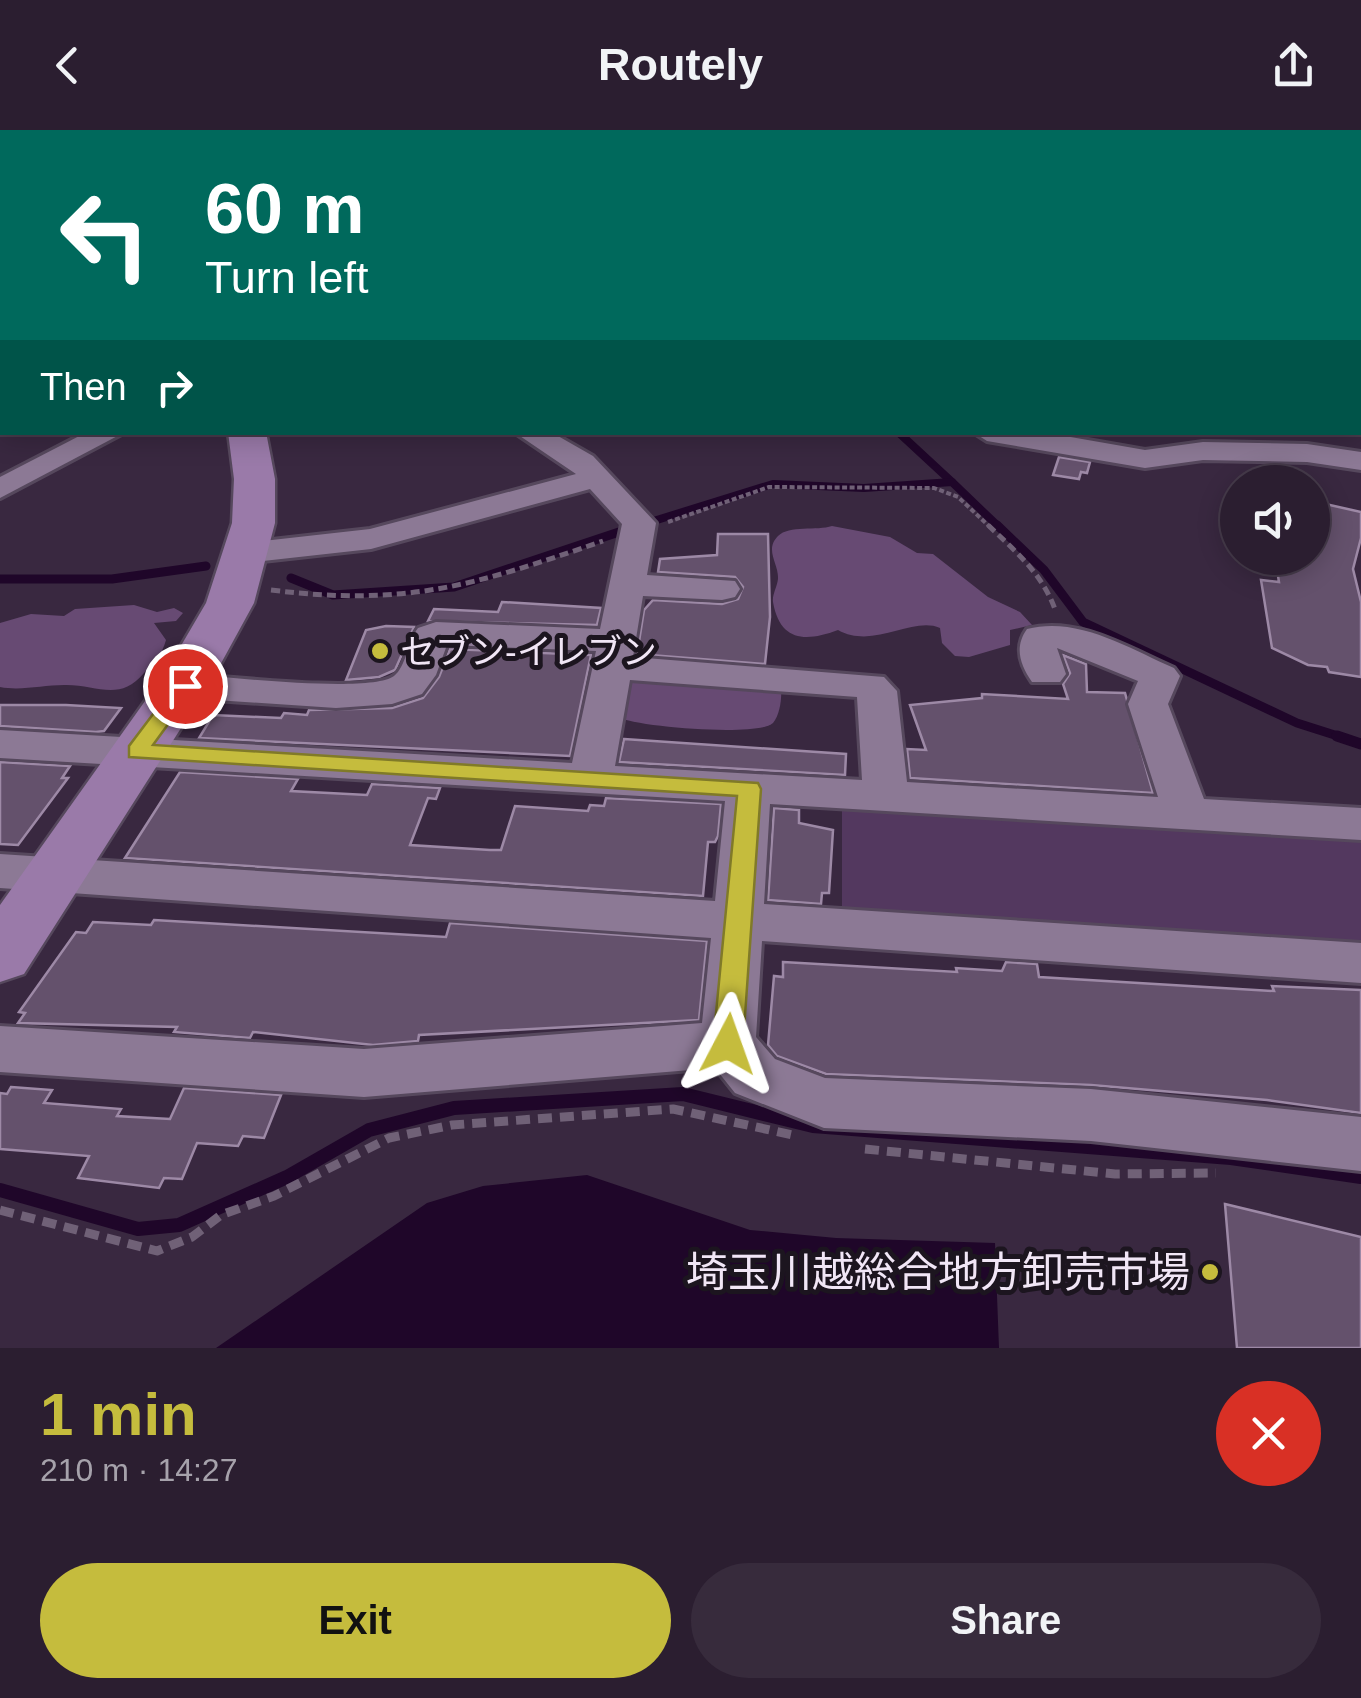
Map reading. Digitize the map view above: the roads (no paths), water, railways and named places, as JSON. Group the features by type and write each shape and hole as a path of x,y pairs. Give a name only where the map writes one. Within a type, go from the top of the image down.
{"main road":[{"path":"0,956 185,686 242,572 258,497 248,435"}],"street":[{"path":"0,490 106,435"},
{"path":"534,435 562,448 600,478 639,526 591,780"},
{"path":"1005,435 1146,459 1202,451 1361,460"},
{"path":"242,572 600,478"},
{"path":"630,585 722,589"},
{"path":"185,686 362,696 404,688 412,681 430,636 436,633 870,686 877,692 886,796"},
{"path":"1046,674 1037,647 1040,637 1046,635 1078,642 1160,676 1149,694 1151,719 1187,816"},
{"path":"1097,678 1149,694"},
{"path":"0,744 1361,824"},
{"path":"749,789 728,1044 755,1076 824,1103 1091,1114 1361,1144"},
{"path":"0,871 1361,963"},
{"path":"0,1049 364,1073 728,1044"}],"waterway":[{"path":"901,435 952,482"},
{"path":"631,528 773,484 864,488 952,482"},
{"path":"952,482 1000,528"},
{"path":"631,528 640,525"},
{"path":"997,525 1044,570 1083,622 1297,723 1344,738"},
{"path":"291,578 333,595 454,587 631,528"},
{"path":"0,579 112,579 206,566"},
{"path":"1337,736 1361,744"},
{"path":"0,1190 138,1229 179,1225 287,1177 369,1130 454,1108 683,1094 813,1126 1231,1158 1361,1177"}],"place":[{"name":"セブン-イレブン","path":"380,651"},
{"name":"埼玉川越総合地方卸売市場","path":"1210,1272"}]}
